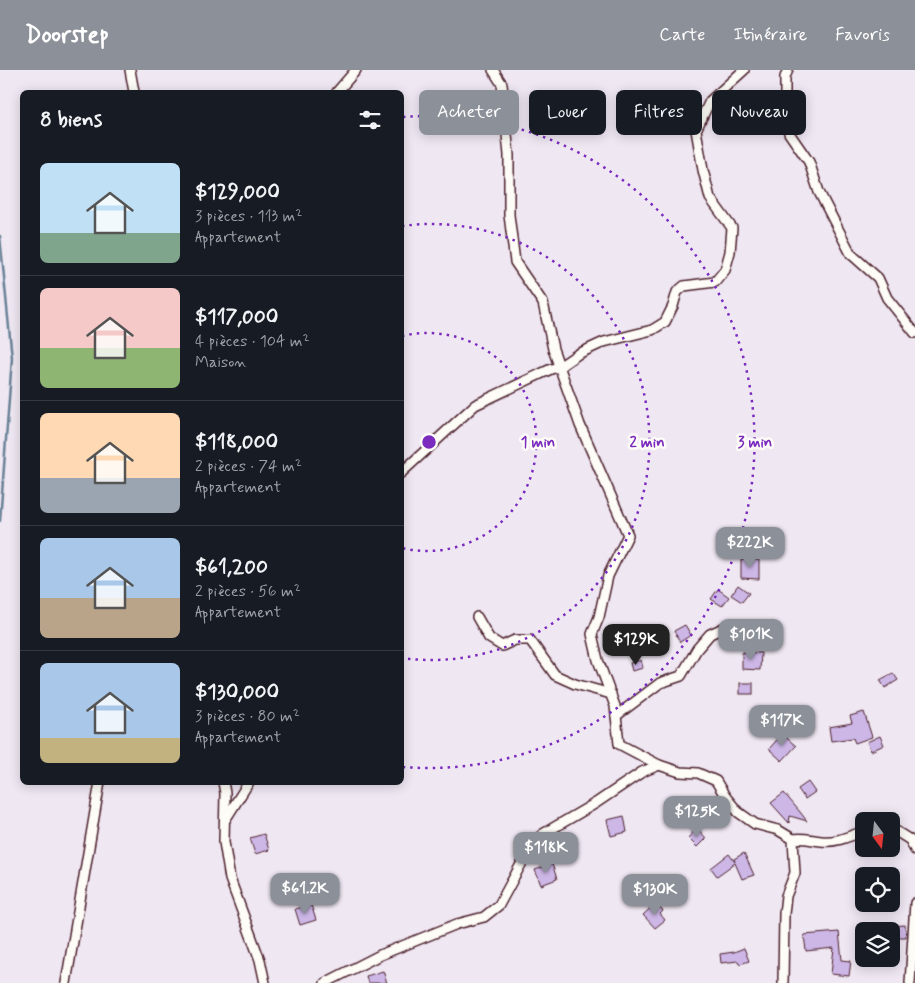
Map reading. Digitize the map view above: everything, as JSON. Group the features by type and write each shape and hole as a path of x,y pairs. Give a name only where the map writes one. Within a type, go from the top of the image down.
{"street":[{"path":"130,70 134,90"},
{"path":"339,90 356,70"},
{"path":"493,70 502,84 509,155 509,215 515,262 543,303 559,367 580,424 628,535 608,576 599,617 592,634 598,660 615,706 618,744 659,765 680,772 698,774 716,781 738,812 755,824 778,830 793,839 801,837 821,841 838,841 855,834"},
{"path":"404,470 475,405 559,367 578,354 604,342 652,330 665,322 677,292 684,286 716,282 725,270 730,252 732,228 710,198 696,130 710,101 744,70"},
{"path":"788,70 785,77 785,108 789,133 808,162 819,192 852,254 878,278 887,298 915,333"},
{"path":"477,617 489,638 502,646 515,640 530,640 555,675 575,684 611,694"},
{"path":"616,716 660,683 681,676 697,649 710,634 732,624"},
{"path":"325,983 380,955 457,924 484,917 499,905 532,844 544,834 596,803 642,772 659,765"},
{"path":"66,983 99,785"},
{"path":"224,785 224,842 230,879 260,960 265,983"},
{"path":"224,821 247,785"},
{"path":"900,834 910,840 915,850"},
{"path":"783,983 784,914 786,896 795,873 793,839"},
{"path":"910,983 915,904"}],"building":[{"path":"741,560 759,560 759,579 741,578"},
{"path":"738,585 749,593 742,602 731,595"},
{"path":"718,589 729,597 722,606 711,599"},
{"path":"685,625 691,635 680,642 674,631"},
{"path":"650,641 653,648 643,653 640,646"},
{"path":"742,652 761,653 760,670 742,669"},
{"path":"641,660 643,668 632,671 630,663"},
{"path":"893,673 898,680 885,688 880,680"},
{"path":"740,683 753,683 753,694 740,694"},
{"path":"864,712 872,737 855,743 853,738 831,741 829,727 852,723 850,716"},
{"path":"782,734 796,746 782,761 769,749"},
{"path":"880,736 884,745 871,751 867,742"},
{"path":"808,782 815,792 805,799 798,789"},
{"path":"784,793 807,821 790,816 789,823 771,803"},
{"path":"624,816 627,832 611,836 607,820"},
{"path":"697,828 706,838 697,847 688,838"},
{"path":"264,834 269,850 255,854 250,838"},
{"path":"744,853 754,875 742,879 735,863 717,876 711,868 729,854 735,862 734,859"},
{"path":"552,864 557,879 541,885 535,870"},
{"path":"655,904 663,911 660,914 665,920 655,928 643,915"},
{"path":"311,905 316,920 300,925 295,909"},
{"path":"900,925 905,925 906,937 900,937"},
{"path":"839,932 842,960 851,961 849,976 831,974 834,948 806,951 804,935"},
{"path":"744,948 749,961 740,964 738,961 721,963 720,954"},
{"path":"383,971 387,983 368,983 366,976"}],"waterway":[{"path":"0,236 12,358 0,521"}]}
